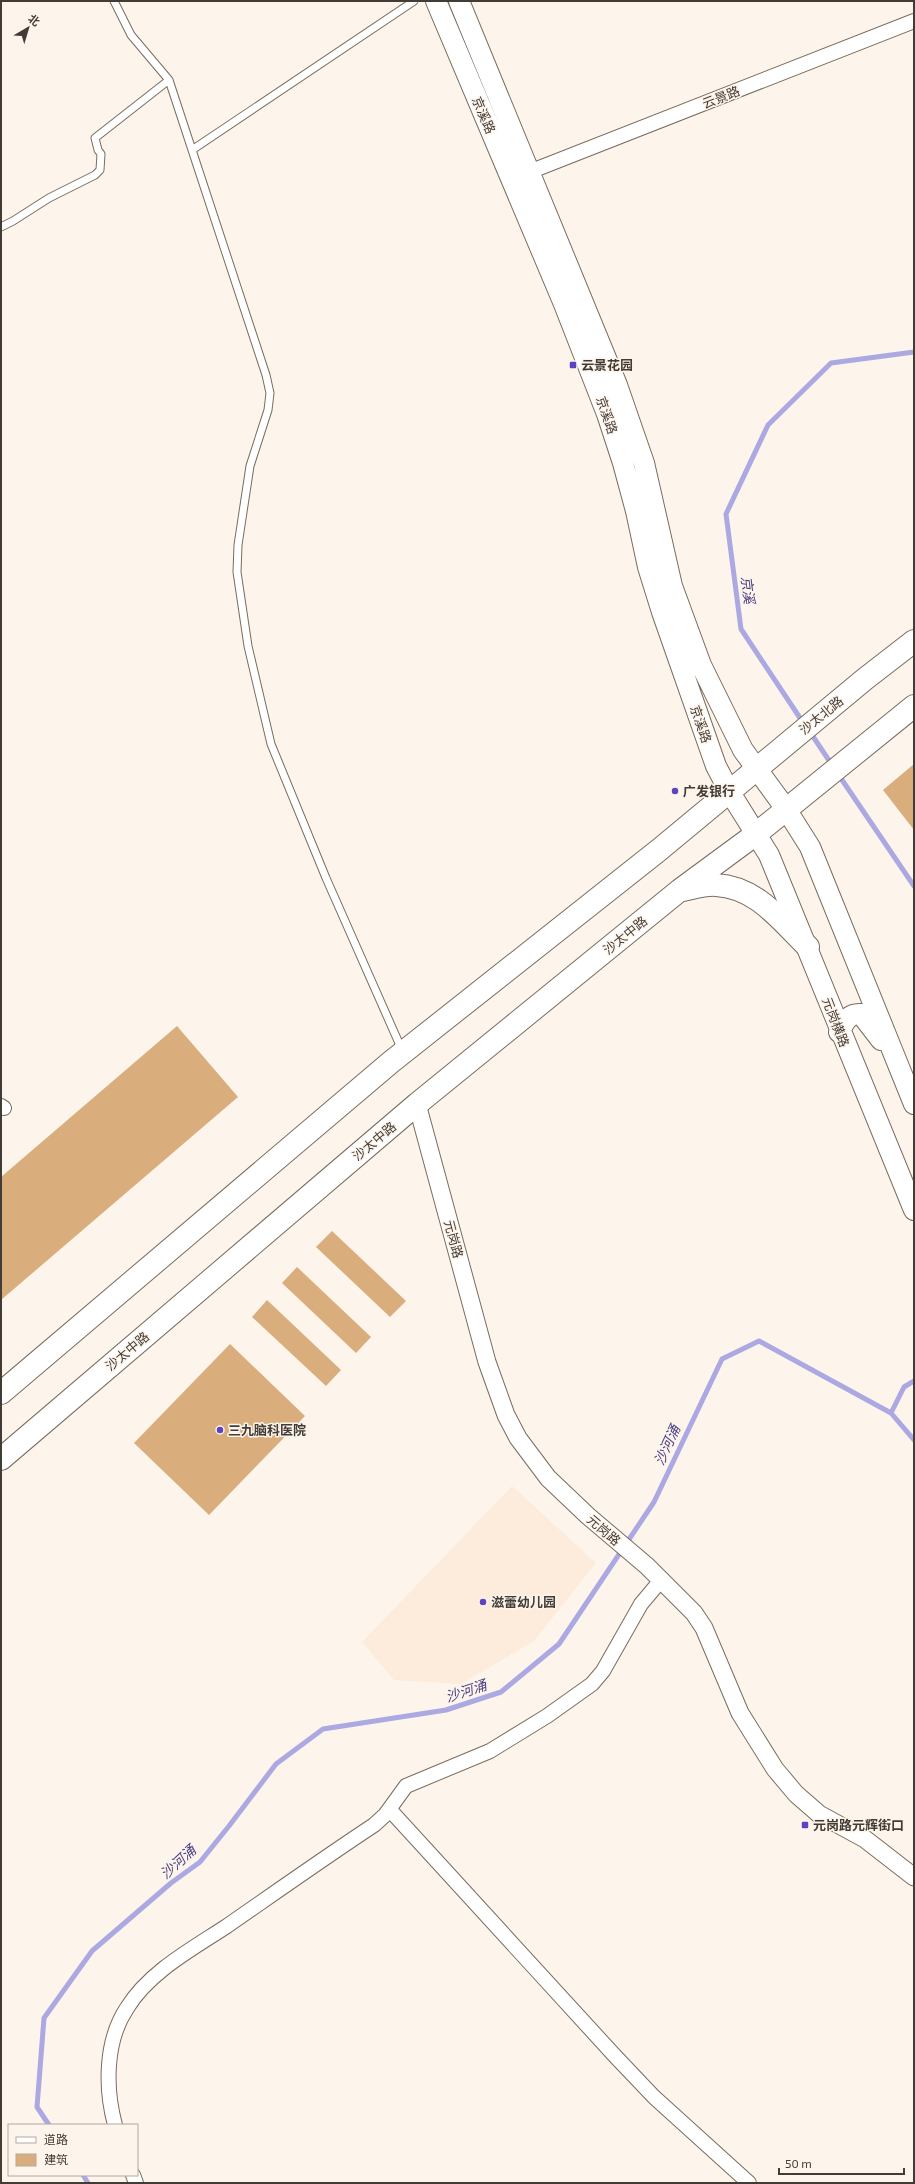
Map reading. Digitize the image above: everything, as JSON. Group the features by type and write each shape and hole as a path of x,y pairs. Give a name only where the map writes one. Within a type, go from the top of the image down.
{"main road":[{"name":"京溪路","path":"436,1 564,304 607,414 623,462 648,567 662,612 716,766 729,791 756,834"},
{"name":"京溪路","path":"458,1 617,385 644,464 672,586 684,620 721,708 743,750 786,809"},
{"name":"沙太北路","path":"729,791 822,714 914,641"},
{"path":"756,834 820,780 914,706"},
{"path":"1,1393 403,1052 659,850 729,791"},
{"path":"786,809 810,846 914,1104"},
{"name":"沙太中路","path":"1,1459 417,1104 680,890 756,834"},
{"name":"元岗横路","path":"756,834 769,855 808,947 840,1032 914,1210"},
{"path":"680,890 716,885 742,890 754,896 768,908 808,947"},
{"path":"840,1032 848,1018 854,1014 861,1014 895,1058"}],"street":[{"name":"云景路","path":"529,172 914,21"},
{"name":"元岗路","path":"417,1104 487,1362 506,1415 518,1438 548,1478 647,1566 694,1613 704,1628 740,1713 775,1769 796,1794 820,1814 865,1839 914,1877"},
{"path":"115,2124 111,2108 108,2080 112,2050 118,2028 126,2008 142,1988 158,1974 209,1938 374,1825 390,1810 406,1786 490,1751 541,1720 592,1684 603,1670 641,1604 662,1580"},
{"path":"390,1810 614,2056 654,2097 750,2183"}],"lane":[{"path":"114,1 131,35 168,80 270,393 261,435 250,466 238,545 237,572 248,646 271,744 323,871 403,1052"},
{"path":"192,150 414,1"},
{"path":"1,227 49,198 95,175 100,170 101,154 94,138 168,80"}],"shaded area":[{"name":"滋蕾幼儿园","path":"512,1486 596,1563 534,1641 461,1684 394,1680 362,1642"}],"building":[{"path":"914,764 914,830 883,790"},
{"path":"177,1026 238,1097 1,1300 1,1177"},
{"path":"332,1231 406,1301 390,1317 316,1247"},
{"path":"297,1267 371,1337 356,1353 282,1283"},
{"path":"267,1300 341,1370 326,1386 252,1317"},
{"name":"三九脑科医院","path":"230,1344 305,1416 209,1515 134,1443"}],"waterway":[{"name":"京溪","path":"804,724 741,629 726,514 768,425 831,363 914,352"},
{"name":"京溪","path":"810,732 832,765"},
{"name":"京溪","path":"838,774 914,886"},
{"name":"沙河涌","path":"48,2124 37,2107 44,2018 92,1951 171,1883 200,1862 276,1764 323,1729 446,1710 501,1692 559,1644 654,1502 722,1359 759,1341 891,1413 914,1440"},
{"name":"京溪","path":"891,1413 904,1387 914,1381"},
{"name":"沙河涌","path":"84,2176 88,2183"}],"place":[{"name":"云景花园","path":"573,365"},
{"name":"广发银行","path":"675,791"},
{"name":"三九脑科医院","path":"220,1430"},
{"name":"滋蕾幼儿园","path":"483,1602"},
{"name":"元岗路元辉街口","path":"805,1825"}]}
